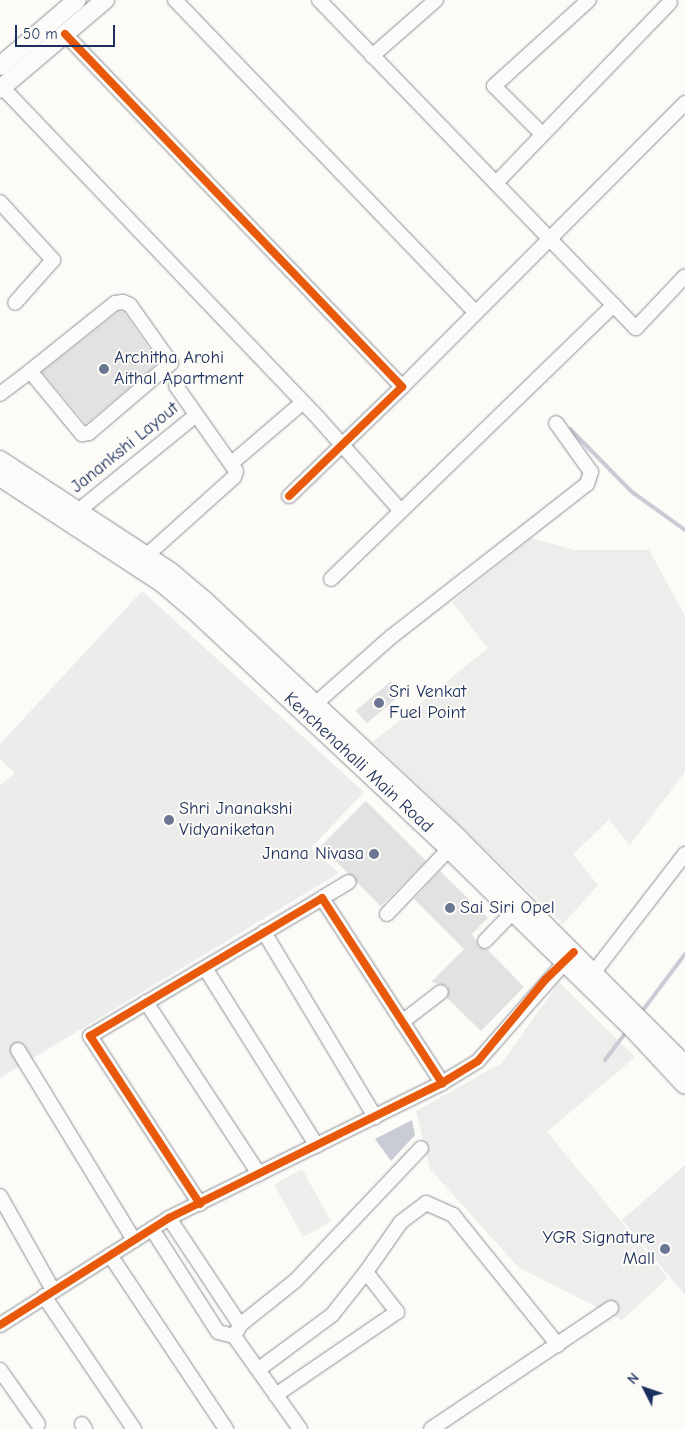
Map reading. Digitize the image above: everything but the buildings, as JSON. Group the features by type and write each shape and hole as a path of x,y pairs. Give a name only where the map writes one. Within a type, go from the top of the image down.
{"main road":[{"path":"0,66 77,0"},
{"path":"1,88 105,0"},
{"name":"Kenchenahalli Main Road","path":"0,460 146,556 204,600 315,704 569,957 685,1085"},
{"name":"Kenchenahalli Main Road","path":"0,477 162,583 449,849 513,912 569,957 594,972 683,1057"}],"street":[{"path":"175,0 474,310"},
{"path":"319,0 372,56 498,181 636,328 685,276"},
{"path":"372,56 436,0"},
{"path":"542,134 494,86 589,0"},
{"path":"498,181 670,2"},
{"path":"65,34 402,388"},
{"path":"1,88 340,443 401,512"},
{"path":"288,496 340,443 402,388 474,310 685,103"},
{"path":"0,202 53,260 15,303"},
{"path":"0,394 115,303 123,302 130,306 169,356 171,363 96,427 82,434 30,371"},
{"path":"331,579 614,305"},
{"name":"Janankshi Layout","path":"176,386 233,462"},
{"path":"146,556 234,477 233,462 302,403"},
{"name":"Janankshi Layout","path":"78,511 196,415"},
{"path":"315,704 391,637 587,484 591,472 556,423"},
{"path":"387,914 449,849"},
{"path":"594,972 685,854"},
{"path":"200,1204 90,1036 349,882"},
{"path":"322,898 442,1083"},
{"path":"485,941 513,912"},
{"path":"264,932 375,1117"},
{"path":"0,1325 168,1218 375,1117 442,1083 478,1061 569,957"},
{"path":"205,968 316,1146"},
{"path":"402,1022 441,992"},
{"path":"146,1002 259,1174"},
{"path":"18,1050 134,1240"},
{"path":"152,1229 218,1332 237,1331 295,1281 421,1148"},
{"path":"0,1196 49,1293 134,1429"},
{"path":"259,1369 332,1315 366,1272 400,1222 426,1203 453,1215 558,1345"},
{"path":"168,1218 259,1369 300,1429"},
{"path":"110,1255 226,1429"},
{"path":"276,1395 397,1312 366,1272"},
{"path":"431,1429 611,1308"},
{"path":"0,1370 38,1424"}],"shaded area":[{"path":"531,538 574,550 649,550 685,616 685,772 630,845 609,820 573,854 598,885 563,924 373,742 488,648 452,602"},
{"name":"Shri Jnanakshi Vidyaniketan","path":"142,591 364,792 311,848 339,873 0,1078 0,785 15,773 0,759 0,744"},
{"path":"559,982 635,1057 547,1132 668,1278 622,1320 518,1267 430,1169 416,1111 502,1063"},
{"path":"412,1120 415,1135 391,1161 375,1139"},
{"name":"YGR Signature Mall","path":"685,1165 685,1295 622,1220"},
{"path":"302,1169 331,1221 303,1237 274,1185"}],"waterway":[{"path":"570,429 632,492 685,530"},
{"path":"640,1014 685,954"},
{"path":"605,1060 628,1029"}],"cycle path":[{"path":"65,34 402,387 289,496"},
{"path":"200,1204 90,1036 322,898 442,1083"},
{"path":"0,1325 169,1218 442,1083 478,1061 545,980 574,952"}],"place":[{"name":"Architha Arohi Aithal Apartment","path":"104,369"},
{"name":"Sri Venkat Fuel Point","path":"379,703"},
{"name":"Shri Jnanakshi Vidyaniketan","path":"169,820"},
{"name":"Jnana Nivasa","path":"374,854"},
{"name":"Sai Siri Opel","path":"450,908"},
{"name":"YGR Signature Mall","path":"665,1249"}]}
